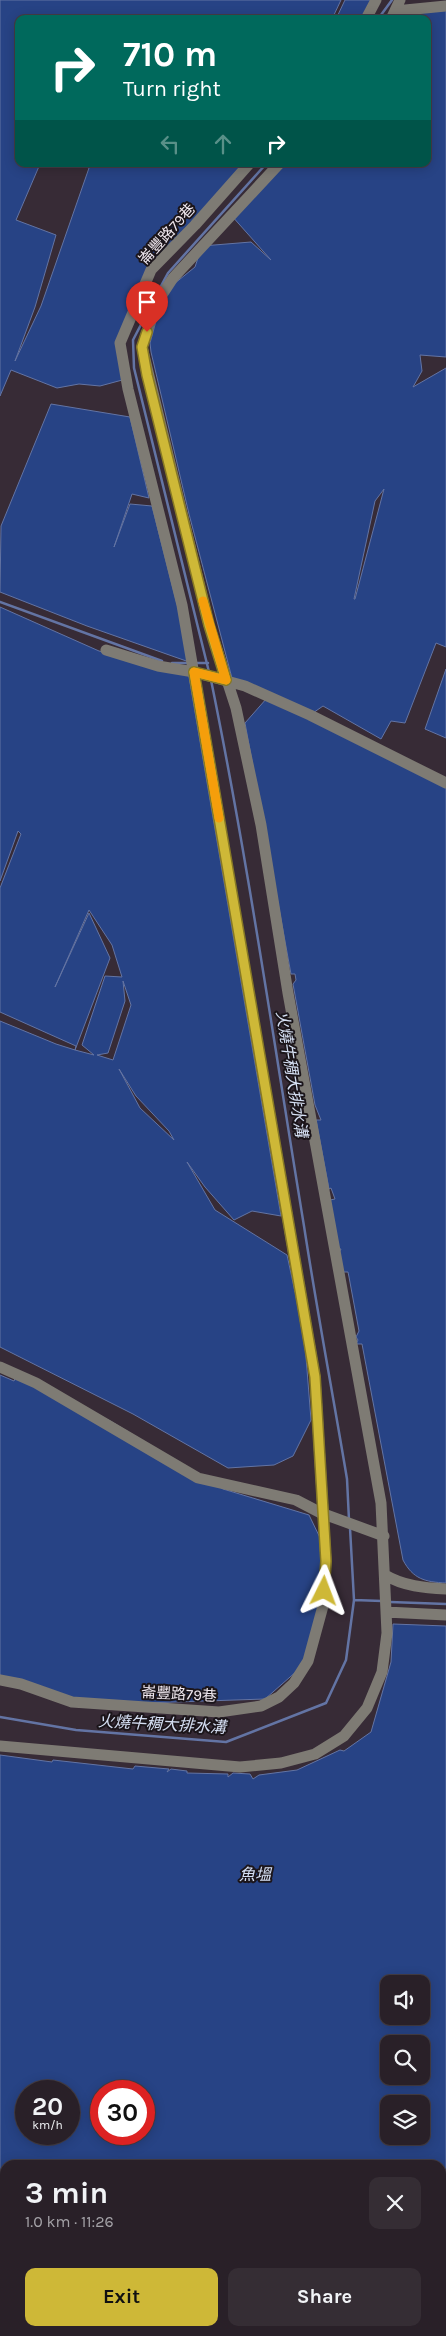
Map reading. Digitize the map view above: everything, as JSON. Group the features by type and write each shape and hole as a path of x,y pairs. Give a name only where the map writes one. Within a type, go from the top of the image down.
{"street":[{"path":"368,15 376,0"},
{"path":"396,10 446,6"},
{"name":"崙豐路79巷","path":"0,1680 21,1684 72,1702 219,1712 261,1706 294,1683 308,1661 314,1644 324,1597 326,1561 321,1512 315,1377 182,606 128,389 120,344 151,270 195,225 246,167"},
{"path":"0,1746 240,1767 281,1763 315,1754 344,1736 367,1708 382,1672 387,1633 381,1503 288,993 261,825 244,742 209,625 142,347 156,304 173,278 276,167"},
{"path":"106,650 158,666 226,680 310,716 446,784"},
{"path":"0,1367 36,1383 198,1478 296,1500 321,1512 384,1536"},
{"path":"385,1575 395,1581 427,1588 446,1589"},
{"path":"386,1612 446,1615"}],"water":[{"path":"0,0 341,0 334,15 15,15 15,167 39,167 16,220 56,235 35,307 15,361 41,306 89,168 86,167 246,167 151,270 123,338 126,379 100,386 79,384 57,388 11,370 0,396"},
{"path":"345,0 374,0 365,15 338,15"},
{"path":"446,9 446,357 420,355 422,371 413,387 446,368 446,647 436,643 405,723 391,721 381,739 323,706 310,715 233,682 189,514 150,343 164,292 195,267 202,246 251,242 271,260 231,215 276,167 431,167 431,15 397,15","holes":["384,489 355,599 375,501"]},
{"path":"51,404 130,417 149,498 132,494 114,547 130,504 152,506 192,663 87,626 0,592 1,526"},
{"path":"0,607 99,651 188,671 281,1216 252,1211 234,1220 205,1187 187,1162 215,1210 287,1255 295,1292 301,1294 311,1420 293,1456 274,1465 228,1468 133,1414 0,1347 0,1021 56,1044 75,1050 76,1046 0,1012 0,888 21,834 18,831 0,881","holes":["89,910 112,945 122,977 105,976 82,1045 94,1055 75,1050 110,958 89,913 55,987","123,981 131,1005 113,1060 97,1055 108,1053 125,1001","119,1069 136,1096 169,1131 174,1140 140,1108"]},
{"path":"446,669 446,738 425,729"},
{"path":"267,698 446,779 446,1583 432,1582 420,1578 411,1571 403,1560 362,1344 356,1344 358,1340 356,1337 359,1331 348,1272 343,1272 339,1253 341,1249 339,1249 330,1200 335,1199 331,1188 329,1189 316,1120 321,1120 315,1105 293,984 296,980 295,974 291,974 245,723"},
{"path":"18,1371 112,1422 223,1489 309,1515 324,1546 322,1621 306,1663 265,1699 145,1703 70,1699 0,1675 0,1375 14,1381"},
{"name":"魚塭","path":"393,1624 446,1626 446,2160 0,2160 0,1755 52,1762 53,1760 133,1769 135,1766 169,1769 167,1772 171,1769 187,1771 187,1773 228,1774 228,1777 233,1773 250,1774 253,1779 259,1775 297,1770 340,1750 344,1751 371,1732 391,1662"}],"waterway":[{"name":"火燒牛稠大排水溝","path":"381,15 392,0"},
{"name":"火燒牛稠大排水溝","path":"161,286 168,273 263,167"},
{"name":"火燒牛稠大排水溝","path":"148,311 133,340 134,368 209,672"},
{"path":"0,602 162,661"},
{"path":"172,663 189,663"},
{"path":"197,663 208,663"},
{"name":"火燒牛稠大排水溝","path":"211,680 249,884 314,1290 347,1479 349,1520"},
{"name":"火燒牛稠大排水溝","path":"0,1717 76,1730 226,1742 326,1703 346,1660 354,1600 350,1528"},
{"path":"354,1600 382,1601"},
{"path":"390,1602 446,1604"}],"slow traffic":[{"path":"203,601 226,680 194,672 219,818"}],"route":[{"path":"147,332 142,347 147,375 168,453 209,625 226,680 194,672 315,1377 320,1453 321,1512 326,1561 324,1591"}]}
